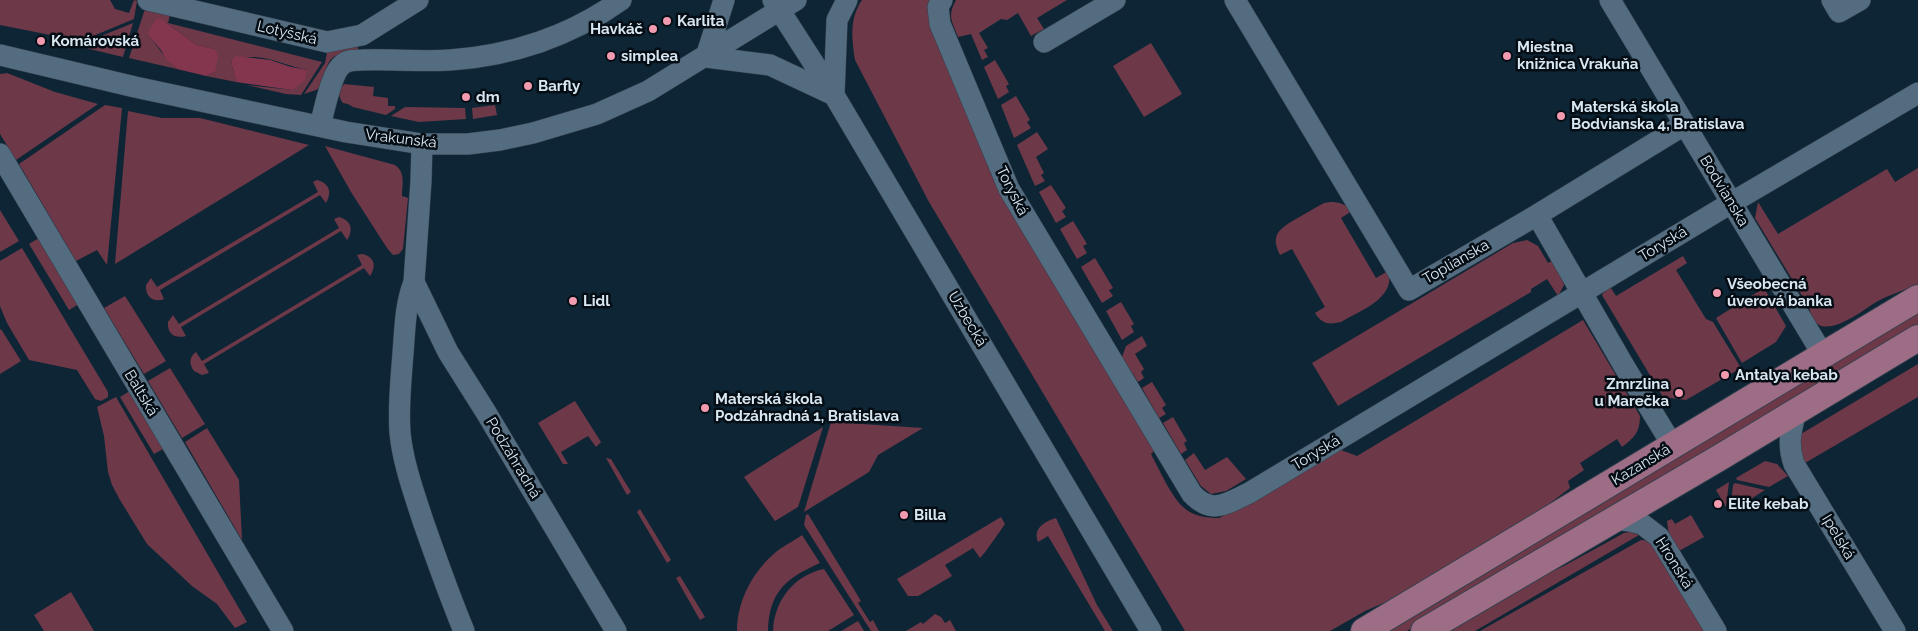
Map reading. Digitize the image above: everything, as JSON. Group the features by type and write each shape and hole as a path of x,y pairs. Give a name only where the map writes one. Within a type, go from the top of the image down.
{"main road":[{"name":"Kazanská","path":"1364,631 1918,298"},
{"path":"1424,631 1918,338"}],"street":[{"name":"Lotyšská","path":"148,0 327,42 362,35 418,0"},
{"path":"320,126 338,68 350,61 449,60 506,52 545,41 578,25 621,0"},
{"path":"724,0 706,56 770,65 834,95 838,20 847,0"},
{"name":"Toryská","path":"942,0 938,7 940,24 1009,189 1192,494 1200,503 1210,507 1228,503 1249,493 1731,203 1918,93"},
{"path":"1044,42 1114,0"},
{"name":"Toplianska","path":"1235,0 1409,290 1537,215"},
{"name":"Bodvianska","path":"1610,0 1823,355"},
{"path":"1832,0 1840,12 1860,0"},
{"name":"Vrakunská","path":"0,55 135,87 320,126 422,144 476,144 557,127 597,114 648,91 706,56 783,3"},
{"name":"Uzbecká","path":"783,3 834,95 1151,631"},
{"path":"1673,446 1537,215 1684,125"},
{"name":"Podzáhradná","path":"422,144 414,282 409,296 405,328 400,434 416,498 444,582 464,631"},
{"name":"Baltská","path":"0,154 283,631"},
{"name":"Podzáhradná","path":"414,282 448,352 616,631"},
{"name":"Ipelská","path":"1796,412 1791,431 1789,451 1794,464 1895,631"},
{"name":"Hronská","path":"1614,520 1642,524 1659,537 1716,631"}],"shaded area":[{"path":"0,0 110,0 115,9 129,13 134,0 137,1 134,19 81,41 0,25"},
{"path":"862,0 933,0 930,13 1155,450 1151,454 1174,496 1191,513 1219,518 1341,450 1357,456 1583,320 1640,416 1636,434 1622,447 1617,439 1580,463 1584,470 1568,481 1570,488 1516,529 1411,591 1365,611 1330,631 1185,631 929,202 855,60 852,37 853,22"},
{"path":"956,0 1067,0 1037,18 1044,29 1031,36 1018,13 1007,20 1001,19 979,33 988,48 984,50 988,57 982,60 971,34 958,37 951,15"},
{"path":"148,5 171,11 168,23 322,62 301,95 286,94 247,85 292,90 307,70 268,59 252,57 231,61 236,82 206,76 215,72 215,49 197,45 165,21 147,34 177,69 129,58"},
{"path":"157,18 165,21 197,45 215,49 218,57 215,72 206,76 177,69 166,59 147,34"},
{"path":"133,23 123,57 77,46"},
{"path":"354,41 362,55 336,56 329,63 319,88 304,94 325,63 328,48"},
{"path":"1151,43 1182,94 1144,117 1113,66"},
{"path":"236,56 270,60 307,70 305,80 292,90 236,82 231,61"},
{"path":"995,60 1009,84 1006,86 1009,92 998,99 984,67"},
{"path":"7,73 55,92 98,104 16,160 0,134 0,74"},
{"path":"344,84 374,87 373,96 388,98 388,106 395,106 395,109 386,115 343,103 339,94"},
{"path":"1016,96 1030,120 1027,122 1031,128 1014,138 1001,105"},
{"path":"105,105 122,108 107,265 97,250 76,261 19,164"},
{"path":"495,105 497,115 473,119 472,108"},
{"path":"405,107 465,108 466,119 419,122 391,116"},
{"path":"128,111 162,118 200,118 309,145 115,264"},
{"path":"1037,132 1048,149 1036,157 1044,173 1041,175 1045,181 1035,186 1017,145"},
{"path":"325,146 395,165 401,172 403,179 402,196 408,198 403,249 399,254 393,255 387,248 351,192"},
{"path":"1918,168 1918,284 1878,301 1855,316 1836,325 1827,327 1819,325 1813,319 1809,307 1755,218 1758,202 1778,234 1887,169 1895,182"},
{"path":"317,180 325,183 329,189 326,203 320,195 160,290 164,299 157,300 149,296 146,285 151,278 157,287 318,192 313,182"},
{"path":"1051,185 1066,208 1062,211 1066,217 1056,223 1039,192"},
{"path":"1324,203 1342,204 1352,211 1341,218 1376,278 1388,271 1389,280 1387,289 1375,302 1341,322 1326,323 1315,313 1325,307 1292,249 1280,255 1276,237 1285,226"},
{"path":"0,210 19,241 0,252"},
{"path":"339,217 349,223 351,229 347,240 341,231 181,327 186,336 178,337 172,335 168,322 173,315 179,324 339,228 334,219"},
{"path":"1073,221 1087,244 1083,246 1087,253 1077,259 1060,229"},
{"path":"39,238 79,304 69,310 29,244"},
{"path":"1527,240 1538,246 1548,263 1552,261 1561,275 1564,285 1558,296 1547,279 1531,289 1531,292 1338,406 1312,363 1513,243"},
{"path":"22,248 108,392 108,397 101,401 95,399 77,370 29,360 7,323 0,306 0,261"},
{"path":"362,254 372,259 374,265 370,276 364,268 204,364 209,373 202,375 194,371 190,361 196,352 202,361 362,265 357,255"},
{"path":"1683,256 1687,263 1676,270 1706,319 1713,322 1741,368 1686,400 1663,397 1602,295 1609,285 1616,296"},
{"path":"1095,258 1113,288 1109,290 1113,296 1102,303 1081,267"},
{"path":"1764,288 1786,326 1776,342 1742,363 1716,318"},
{"path":"125,296 166,361 144,374 104,308"},
{"path":"1121,302 1134,324 1131,326 1134,332 1122,340 1106,311"},
{"path":"1918,312 1918,326 1407,631 1390,631 1418,610"},
{"path":"0,330 21,361 0,374"},
{"path":"1142,336 1147,346 1135,354 1144,369 1141,372 1144,378 1138,382 1122,357 1126,346"},
{"path":"1918,364 1918,397 1805,463 1801,455 1801,434"},
{"path":"170,368 205,424 182,438 148,381"},
{"path":"1152,382 1166,405 1162,408 1166,414 1159,418 1142,388"},
{"path":"130,391 165,448 154,454 120,397"},
{"path":"116,397 247,622 235,628 217,604 192,586 147,544 120,500 108,472 104,436 97,407"},
{"path":"575,401 601,442 596,447 588,436 561,452 568,464 563,464 538,423"},
{"path":"1173,417 1187,441 1184,443 1187,450 1181,454 1163,423"},
{"path":"831,422 923,428 878,455 869,472 804,512"},
{"path":"823,427 798,507 775,521 744,477"},
{"path":"207,428 239,480 242,540 185,442"},
{"path":"1194,453 1205,470 1227,457 1246,479 1226,491 1211,494 1201,486 1185,460"},
{"path":"606,458 611,459 631,492 627,495"},
{"path":"1765,461 1777,464 1788,476 1769,487 1737,480 1736,478"},
{"path":"1729,482 1726,507 1716,490"},
{"path":"1735,483 1765,490 1730,512 1733,485"},
{"path":"640,509 671,560 667,563 637,512"},
{"path":"808,514 861,601 858,603 870,622 873,620 879,631 871,631 804,525 806,515"},
{"path":"1691,515 1704,537 1679,551 1669,535 1667,521 1672,519 1675,524"},
{"path":"1001,517 1005,524 980,558 973,548 945,565 952,576 918,596 908,596 897,579"},
{"path":"1056,518 1097,605 1113,631 1105,631 1048,536 1038,542 1038,529 1047,521"},
{"path":"1630,532 1639,535 1475,631 1444,631 1520,586 1564,566 1624,533"},
{"path":"802,535 820,563 798,574 782,588 772,606 768,631 737,631 743,598 760,568 776,552"},
{"path":"1641,540 1652,541 1707,631 1480,631"},
{"path":"824,569 854,615 828,631 773,631 777,610 788,591 804,577"},
{"path":"680,576 705,617 700,620 676,578"},
{"path":"71,592 94,631 44,631 34,615"},
{"path":"935,614 941,617 945,623 950,620 956,631 906,631 921,622 923,624"},
{"path":"858,621 864,631 841,631"}],"place":[{"name":"Karlita","path":"667,21"},
{"name":"Havkáč","path":"653,29"},
{"name":"Komárovská","path":"41,41"},
{"name":"simplea","path":"611,56"},
{"name":"Miestna knižnica Vrakuňa","path":"1507,56"},
{"name":"Barfly","path":"528,86"},
{"name":"dm","path":"466,97"},
{"name":"Materská škola Bodvianska 4, Bratislava","path":"1561,116"},
{"name":"Všeobecná úverová banka","path":"1717,293"},
{"name":"Lidl","path":"573,301"},
{"name":"Antalya kebab","path":"1725,375"},
{"name":"Zmrzlina u Marečka","path":"1679,393"},
{"name":"Materská škola Podzáhradná 1, Bratislava","path":"705,408"},
{"name":"Elite kebab","path":"1718,504"},
{"name":"Billa","path":"904,515"}]}
